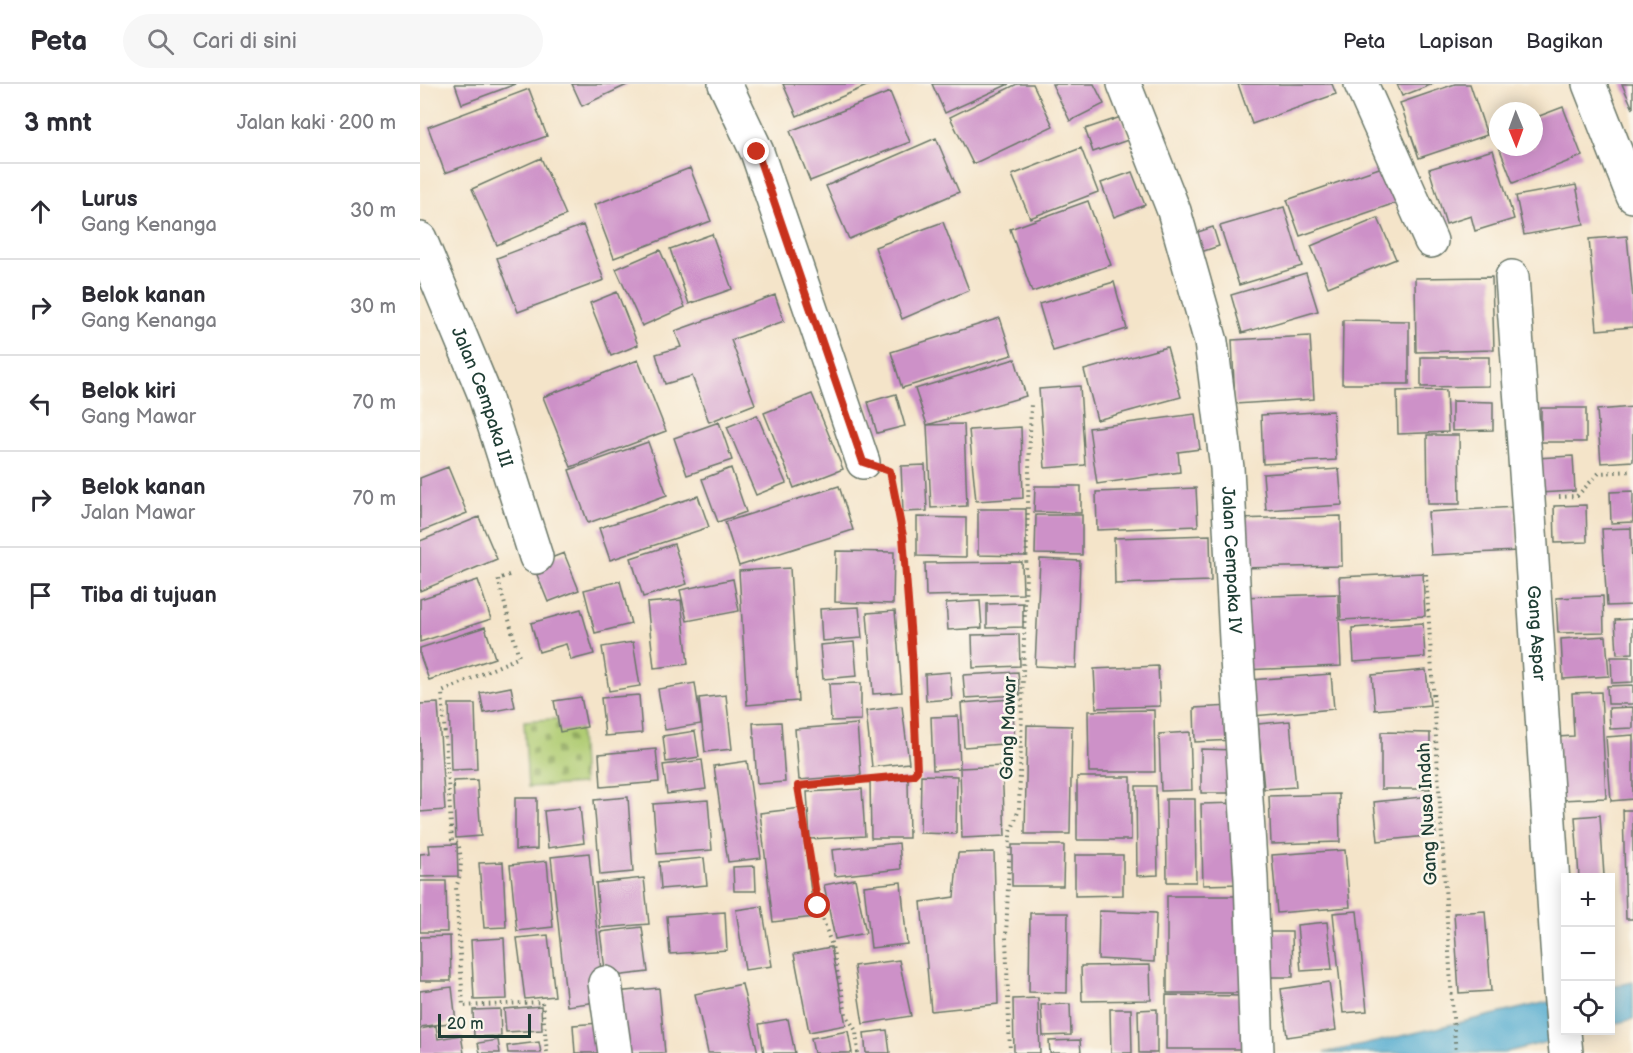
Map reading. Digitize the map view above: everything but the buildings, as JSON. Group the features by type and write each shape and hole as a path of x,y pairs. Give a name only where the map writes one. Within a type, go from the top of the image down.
{"street":[{"path":"725,84 757,152 863,462"},
{"name":"Jalan Cempaka IV","path":"1124,84 1174,211 1210,342 1227,468 1251,878 1257,1053"},
{"path":"1361,84 1431,241"},
{"path":"1589,84 1633,196"},
{"name":"Jalan Cempaka III","path":"420,239 484,393 536,557"},
{"name":"Gang Aspar","path":"1512,277 1560,991 1566,1050"},
{"path":"605,984 615,1053"}],"path":[{"name":"Gang Mawar","path":"1010,1053 1006,937 1010,835 1019,809 1031,402"},
{"path":"858,1053 856,1031 846,1014 832,946 818,906 798,786 913,775 917,771 912,653 903,536 890,471 863,462"},
{"path":"1528,500 1577,496 1599,473 1633,471"},
{"path":"536,557 530,566 498,579 519,657 442,692 452,840 458,843 461,854 460,878 456,886 463,1006 542,1002 547,1053"},
{"name":"Gang Nusa Indah","path":"1426,574 1456,1053"}],"green space":[{"path":"579,717 583,784 528,787 524,721"}],"water":[{"path":"1633,982 1633,1019 1615,1024 1615,986"},
{"path":"1561,999 1561,1035 1575,1035 1503,1053 1323,1053"}],"route":[{"path":"757,152 863,462 890,471 903,536 912,653 917,771 913,775 798,786 818,906"}]}
